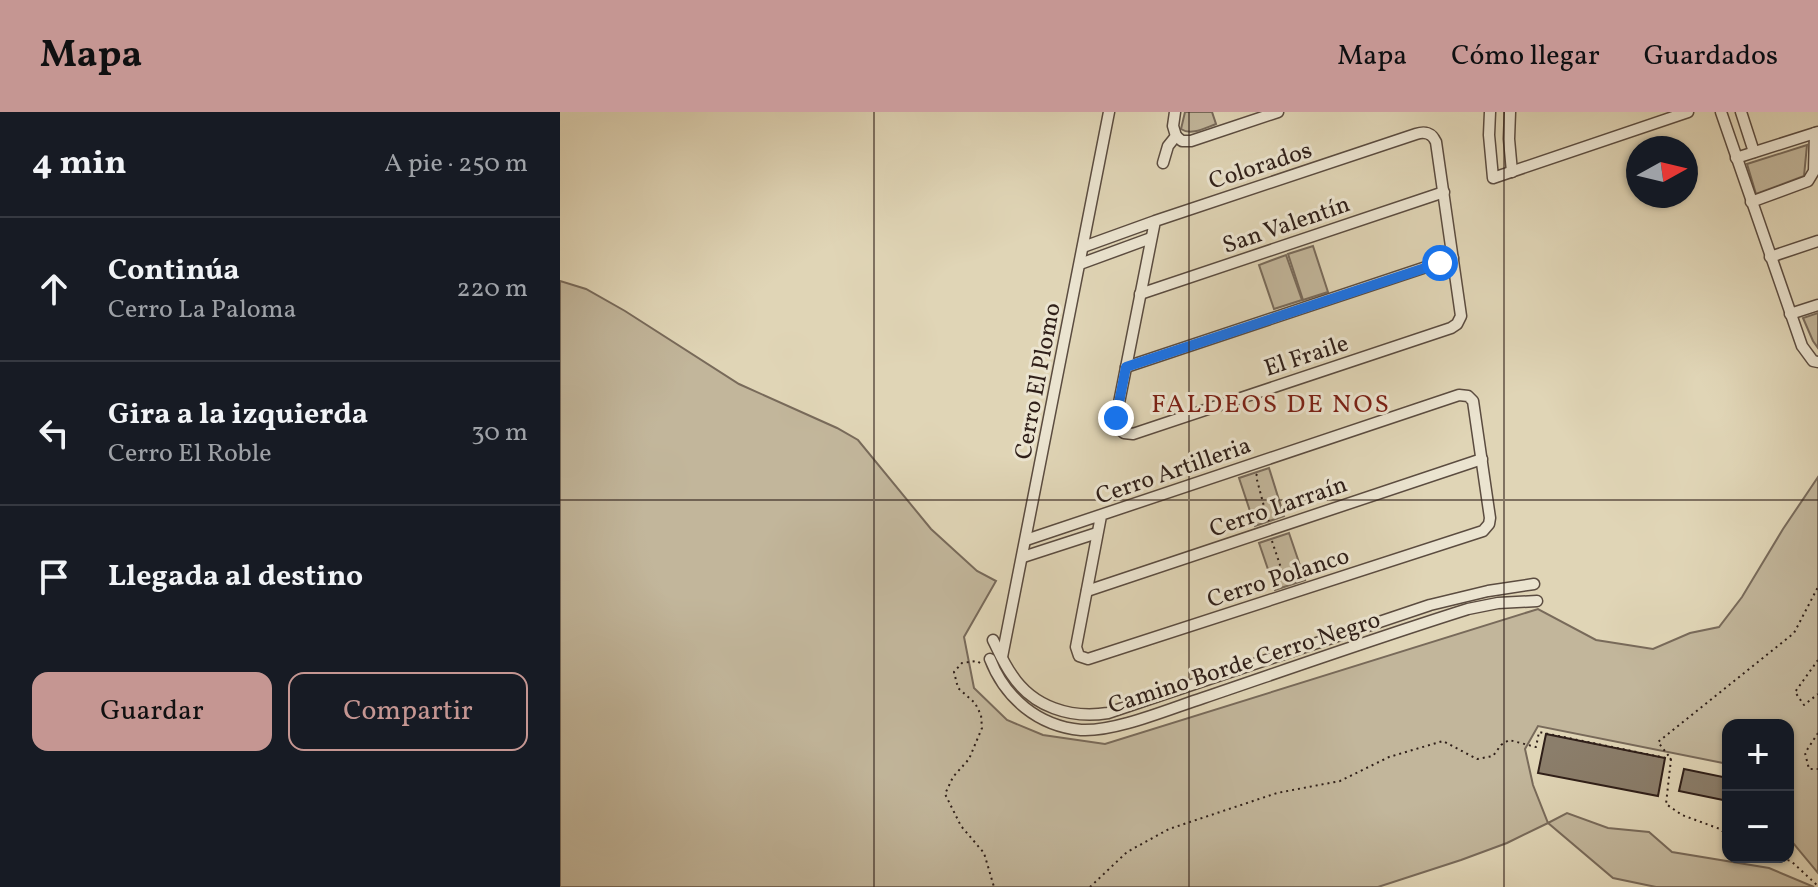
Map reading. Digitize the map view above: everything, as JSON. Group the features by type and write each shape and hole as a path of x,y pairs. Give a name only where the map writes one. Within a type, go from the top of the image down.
{"street":[{"name":"Cerro El Plomo","path":"1002,657 1109,112"},
{"path":"1175,112 1173,129 1182,141 1191,141 1278,112"},
{"path":"1490,112 1493,178 1688,112"},
{"path":"1510,112 1512,172"},
{"path":"1721,112 1802,346 1813,361 1818,362"},
{"path":"1741,112 1754,152"},
{"name":"Colorados","path":"1083,247 1423,132 1430,134 1436,142 1444,192"},
{"path":"1736,158 1817,132 1814,171 1808,181 1751,202"},
{"path":"1163,163 1168,146 1176,136"},
{"path":"1155,221 1126,367 1453,258 1444,192"},
{"name":"San Valentín","path":"1140,294 1444,192"},
{"path":"1087,227 1104,239"},
{"path":"1080,264 1151,238"},
{"path":"1770,257 1818,241"},
{"name":"El Fraile","path":"1126,367 1116,422 1121,431 1133,434 1451,328 1461,316 1453,258"},
{"path":"1790,314 1818,305"},
{"name":"Cerro Artilleria","path":"1026,540 1462,394 1468,396 1474,405 1482,459"},
{"name":"Cerro Polanco","path":"1087,591 1077,644 1079,656 1091,659 1480,532 1488,526 1490,518 1482,459"},
{"name":"Cerro Larraín","path":"1087,591 1482,459"},
{"path":"1087,591 1101,516"},
{"name":"Cerro Artilleria","path":"1023,557 1097,533"},
{"name":"Camino Borde Cerro Negro","path":"992,664 1011,695 1036,715 1067,728 1102,729 1468,609 1532,600 1530,585 1468,595 1108,713 1097,714 1075,714 1045,704 1027,692 993,640"}],"path":[{"path":"1722,831 1682,815 1666,804 1671,759 1658,742 1794,633 1818,587"},
{"path":"1818,660 1795,692 1804,705 1818,694"},
{"path":"992,664 977,661 962,663 954,672 958,688 975,703 981,715 982,728 969,759 953,777 945,794 961,826 984,853 994,887"},
{"path":"1090,887 1127,852 1169,829 1277,793 1340,781 1389,757 1443,741 1477,759 1493,756 1509,740 1536,747 1539,732 1671,759"},
{"path":"1818,733 1805,753 1809,769 1818,769"},
{"path":"1793,863 1818,886"}],"shaded area":[{"path":"1185,112 1212,112 1216,124 1198,131 1185,131 1181,129"},
{"path":"1807,145 1804,176 1756,194 1747,164"},
{"path":"1313,246 1328,292 1303,300 1288,254"},
{"path":"1286,255 1302,300 1274,309 1259,265"},
{"path":"560,281 586,289 625,311 739,384 858,440 931,529 977,571 996,581 964,637 974,688 1007,720 1043,735 1105,744 1538,609 1596,640 1653,649 1690,633 1719,627 1742,597 1818,477 1818,873 1794,844 1794,719 1722,719 1722,763 1538,726 1525,749 1533,785 1548,823 1507,843 1378,887 560,887"},
{"path":"1818,313 1818,348 1803,318"},
{"path":"1269,468 1284,516 1255,526 1239,478"},
{"path":"1289,533 1305,580 1275,590 1259,543"},
{"path":"1567,813 1608,828 1649,832 1672,852 1722,860 1722,863 1769,868 1814,887 1656,887 1613,878 1548,823"}],"building":[{"path":"1546,734 1665,758 1658,796 1538,773"},
{"path":"1684,769 1722,777 1722,800 1679,791"}],"district":[{"name":"FALDEOS DE NOS","path":"1271,403"}],"route":[{"path":"1116,418 1126,367 1440,263"}]}
